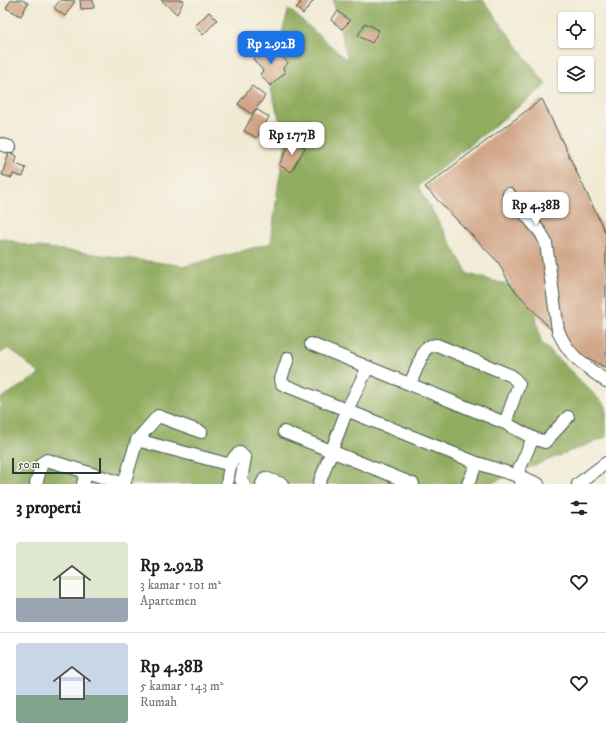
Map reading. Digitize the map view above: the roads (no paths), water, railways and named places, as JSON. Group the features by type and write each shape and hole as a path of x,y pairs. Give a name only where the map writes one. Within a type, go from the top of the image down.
{"street":[{"path":"509,194 541,233 546,243 558,330 561,338 575,359 606,381"},
{"path":"311,344 504,423 533,438 545,442 568,417"},
{"path":"410,384 424,350 430,346 437,345 512,376 519,384 504,423"},
{"path":"288,358 281,379 282,384 477,463 538,484"},
{"path":"319,484 347,410 368,367"},
{"path":"36,484 42,463 46,460 84,478 124,484 137,440 158,416 201,432"},
{"path":"284,432 413,484"},
{"path":"521,479 533,438"},
{"path":"137,440 231,465"},
{"path":"227,484 231,465 236,455 240,453 245,458 241,480 244,484"},
{"path":"468,484 477,463"},
{"path":"578,484 606,463"},
{"path":"262,484 265,478 282,484"}]}
